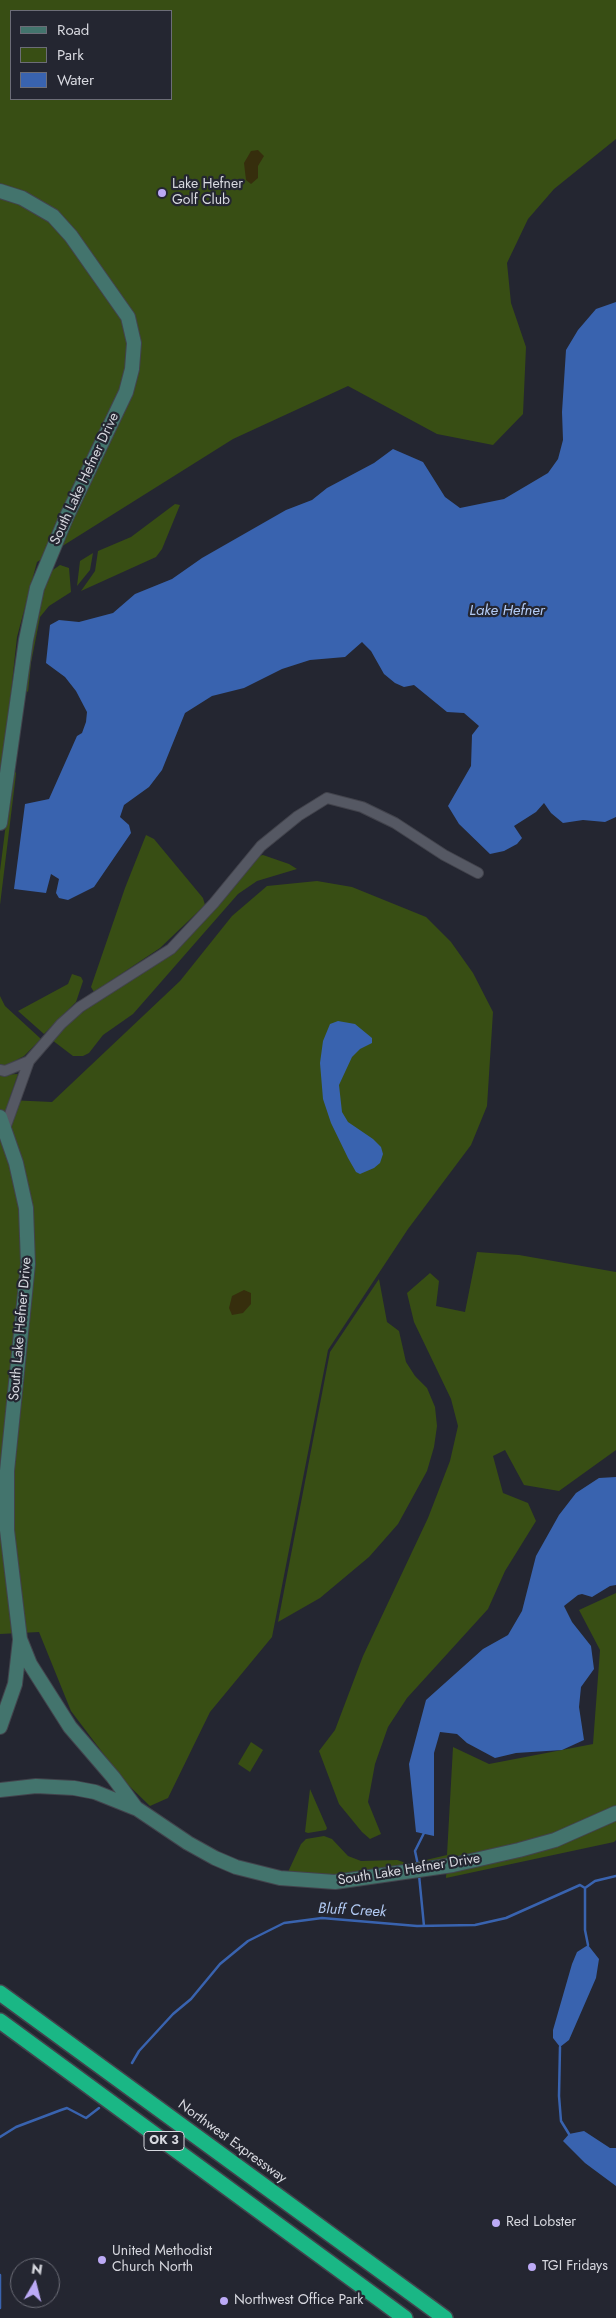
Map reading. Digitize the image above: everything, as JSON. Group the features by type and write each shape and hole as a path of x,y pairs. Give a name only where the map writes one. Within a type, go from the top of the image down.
{"highway":[{"name":"Northwest Expressway","path":"0,1993 445,2318"},
{"name":"OK 3","path":"0,2021 405,2318"}],"street":[{"name":"South Lake Hefner Drive","path":"0,191 22,198 53,216 71,236 128,317 134,343 132,369 126,392 58,535 37,588 26,640 0,823"},
{"path":"4,1131 29,1061 61,1024 80,1007 171,949 214,903 261,846 298,816 327,798 362,808 395,823 444,855 478,873"},
{"path":"0,1070 5,1071 29,1061"},
{"name":"South Lake Hefner Drive","path":"0,1117 16,1162 26,1208 28,1264 7,1471 7,1530 20,1639 30,1664 70,1727 113,1777 136,1808 215,1858 265,1875 295,1880 335,1882 408,1873 481,1859 555,1840 616,1813"},
{"path":"0,1727 15,1684 20,1639"},
{"path":"0,1790 36,1786 74,1788 95,1792 136,1808"}],"green space":[{"path":"0,0 616,0 616,139 554,189 528,219 507,263 511,303 526,347 523,414 493,445 437,434 348,386 233,439 37,562 17,637 0,794"},
{"path":"175,504 180,505 162,549 156,557 81,591 95,571 98,551 131,537"},
{"path":"93,553 90,570 77,586 80,561"},
{"path":"60,565 69,568 71,592 49,606 40,617 31,663 28,692 24,689 26,670 45,583 50,572"},
{"path":"16,772 0,905 0,871 12,775"},
{"path":"146,835 154,839 203,898 205,905 160,948 94,992 91,987 125,888"},
{"path":"263,855 289,864 297,869 257,881 238,894 133,1014 103,1035 89,1053 83,1056 73,1056 52,1040 65,1026 93,1004 155,963 258,856"},
{"path":"317,881 352,887 426,917 451,942 473,973 493,1012 487,1106 471,1145 408,1229 328,1350 272,1637 210,1712 168,1798 150,1806 124,1781 71,1711 39,1632 0,1634 0,1075 18,1074 9,1100 52,1102 180,981 232,916 267,886"},
{"path":"72,974 81,977 83,981 76,1002 44,1034 18,1011 68,984"},
{"path":"0,996 5,1006 41,1039 24,1056 7,1065 0,1065"},
{"path":"477,1252 519,1255 616,1272 616,1450 559,1491 524,1485 505,1450 493,1456 503,1493 528,1503 536,1521 505,1571 488,1609 407,1698 388,1727 375,1764 368,1802 381,1834 370,1839 339,1804 319,1751 335,1730 363,1656 428,1518 450,1461 458,1426 451,1399 414,1322 407,1293 430,1273 439,1281 436,1306 465,1312"},
{"path":"379,1279 387,1322 399,1331 406,1362 415,1376 427,1388 435,1407 437,1426 434,1447 427,1471 398,1524 369,1557 320,1598 278,1622 330,1352"},
{"path":"616,1593 616,1840 614,1842 446,1878 447,1861 333,1876 288,1872 301,1844 306,1839 324,1836 332,1839 348,1856 361,1861 397,1860 409,1864 447,1855 453,1747 489,1764 593,1744 600,1650 579,1610"},
{"path":"251,1742 263,1750 250,1772 238,1764"},
{"path":"310,1789 327,1828 326,1830 308,1833 305,1832"}],"sand":[{"path":"258,150 264,156 258,166 258,178 251,184 246,180 244,163 251,151"},
{"path":"244,1290 251,1293 251,1304 243,1313 232,1315 229,1308 232,1296"}],"water":[{"name":"Lake Hefner","path":"616,302 616,817 605,822 583,820 563,823 551,813 544,803 536,812 514,826 522,838 517,844 504,851 490,854 459,824 448,806 471,766 472,735 479,726 464,713 447,712 414,685 404,687 395,683 384,674 371,651 362,642 345,657 310,660 282,669 244,688 212,696 185,713 162,770 149,787 124,805 120,817 129,825 131,833 94,887 68,900 59,898 56,893 59,879 51,874 46,893 14,889 25,804 49,799 77,736 82,733 86,722 87,712 76,691 65,677 46,663 50,625 59,620 79,622 113,613 135,594 172,579 202,558 286,510 312,500 327,488 374,463 393,449 423,462 445,497 460,508 504,499 548,473 558,459 563,440 562,412 566,350 578,330 596,309"},
{"path":"338,1021 355,1024 372,1038 372,1043 360,1049 352,1057 339,1085 342,1112 348,1122 373,1139 381,1147 383,1154 380,1163 360,1174 356,1172 348,1158 331,1123 323,1099 320,1063 323,1041 330,1024"},
{"path":"616,1477 616,1585 610,1586 592,1597 582,1594 578,1595 564,1606 572,1622 591,1646 594,1669 581,1687 579,1707 584,1740 562,1750 516,1753 495,1758 467,1743 457,1734 440,1732 434,1753 434,1836 416,1832 409,1764 426,1700 483,1649 508,1635 522,1611 536,1556 559,1515 576,1493 599,1478"},
{"path":"588,1945 599,1959 596,1978 569,2040 560,2047 553,2038 553,2030 572,1964 577,1952"},
{"path":"584,2131 610,2148 616,2148 616,2186 585,2163 563,2141 569,2134"}],"waterway":[{"path":"418,1865 415,1851 424,1833"},
{"path":"419,1875 424,1926"},
{"name":"Bluff Creek","path":"132,2063 139,2051 173,2014 191,1999 220,1964 248,1941 284,1923 322,1918 417,1926 475,1925 506,1918 580,1885 585,1888 595,1881 616,1876"},
{"path":"585,1889 585,1930 588,1945"},
{"path":"560,2047 559,2096 561,2121 569,2134"},
{"name":"Bluff Creek","path":"0,2137 16,2127 67,2108 86,2118 99,2108"},
{"name":"Bluff Creek","path":"0,2275 0,2308"}],"place":[{"name":"Lake Hefner Golf Club","path":"162,193"},
{"name":"Red Lobster","path":"496,2223"},
{"name":"United Methodist Church North","path":"102,2260"},
{"name":"TGI Fridays","path":"532,2267"},
{"name":"Northwest Office Park","path":"224,2301"}]}
